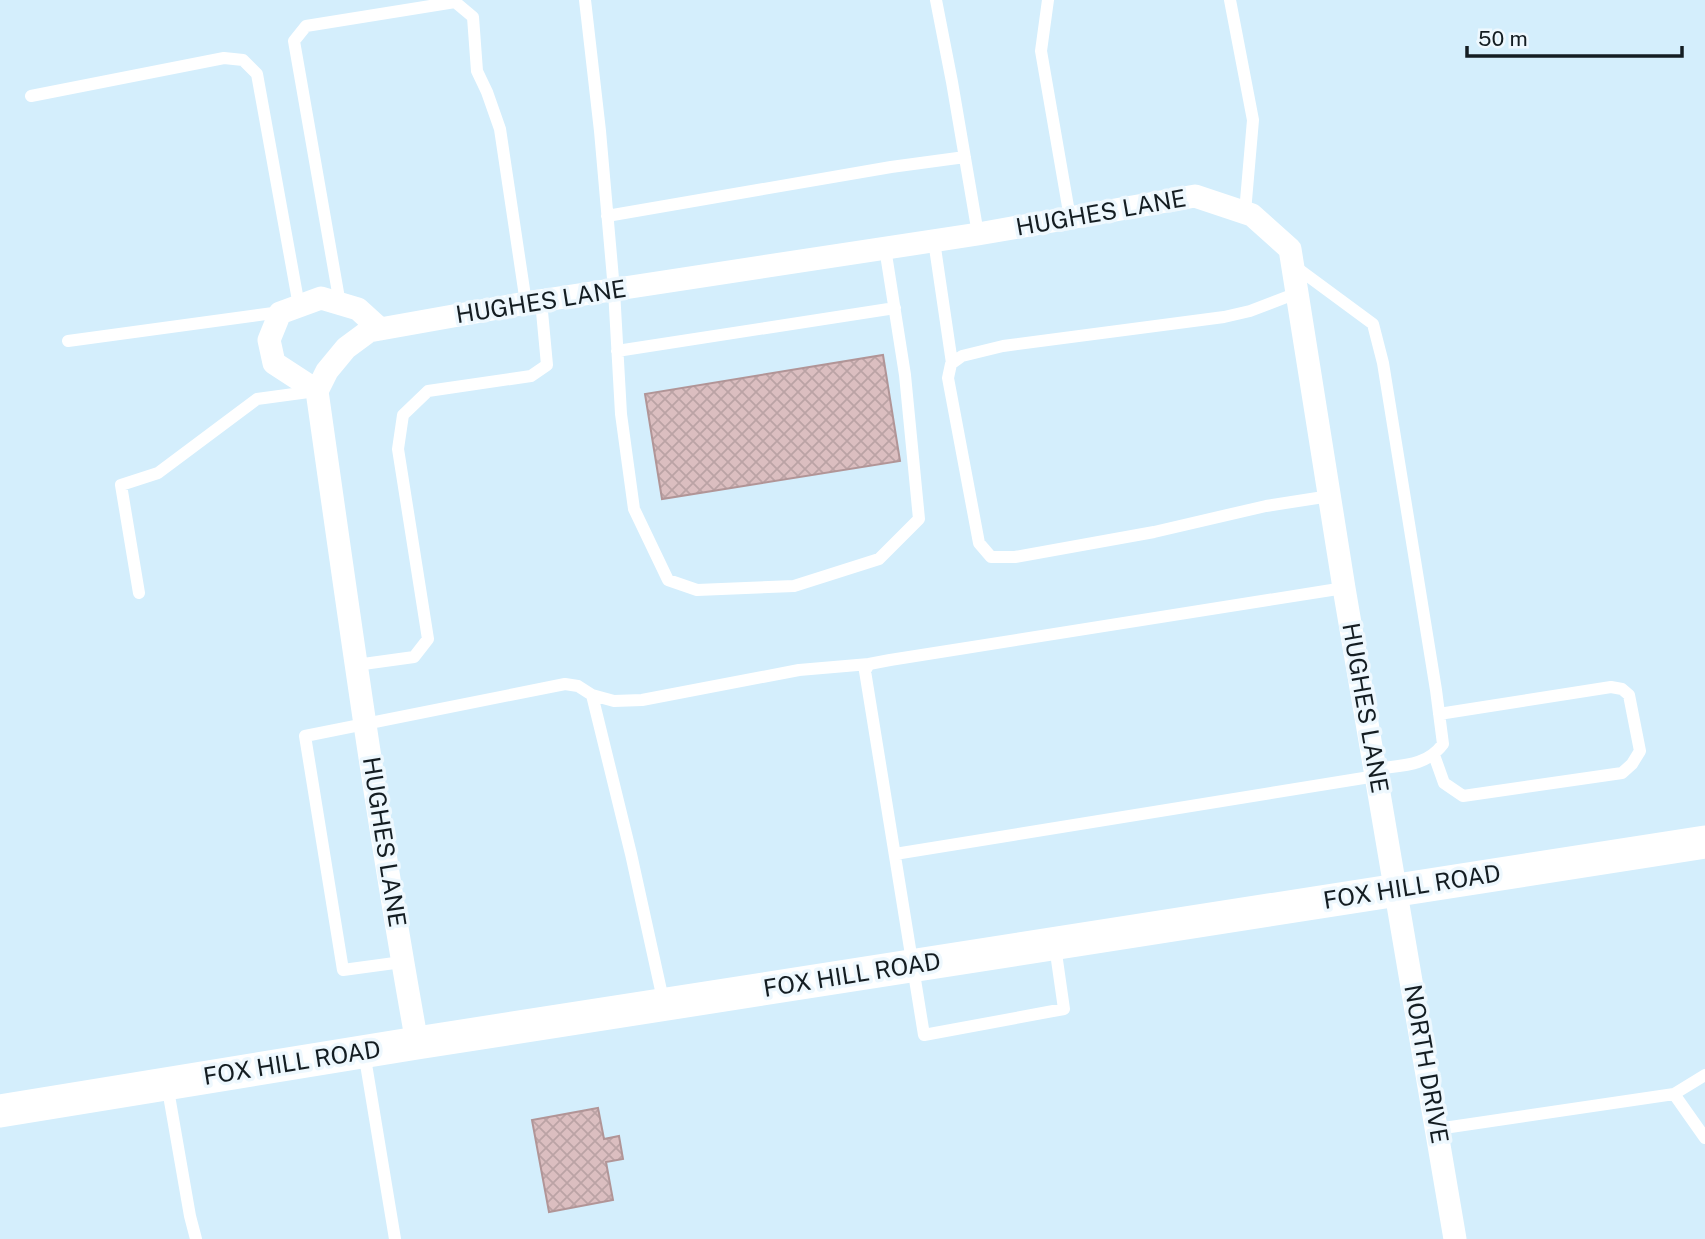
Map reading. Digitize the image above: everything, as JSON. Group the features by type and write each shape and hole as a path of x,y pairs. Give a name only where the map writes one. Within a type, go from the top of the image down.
{"street":[{"name":"HUGHES LANE","path":"417,1043 365,725 317,391 327,371 346,348 369,331 380,329 534,302 978,234 1195,195 1252,215 1290,249 1395,890"},
{"path":"317,391 274,363 269,340 280,313 321,298 358,309 380,329"},
{"name":"FOX HILL ROAD","path":"0,1111 664,1004 1705,842"},
{"name":"NORTH DRIVE","path":"1395,890 1455,1239"}],"lane":[{"path":"585,0 614,290 621,414 634,509 668,580 697,590 794,586 879,559 919,519 905,375 885,248"},
{"path":"936,0 978,234"},
{"path":"1048,0 1041,51 1070,218"},
{"path":"1230,0 1253,120 1245,212"},
{"path":"340,304 294,41 306,26 455,2 473,17 477,71 500,129 547,365 531,376 428,391 403,415 398,449 428,639 414,657 356,665"},
{"path":"31,96 224,58 243,60 257,74 299,306 273,313 68,341"},
{"path":"607,216 891,167 965,157"},
{"path":"934,241 952,363 948,378 979,543 991,556 1016,557 1041,553 1154,532 1266,506 1329,496"},
{"path":"895,855 1376,773 1420,762 1434,755 1443,744 1383,363 1373,324 1293,265"},
{"path":"952,363 962,355 1003,346 1224,317 1250,311 1297,293"},
{"path":"617,351 895,308"},
{"path":"139,593 121,485 158,473 257,399 317,391"},
{"path":"402,962 343,970 305,736 565,684 578,686 592,695 614,701 642,700 799,670 869,664 1344,588"},
{"path":"869,664 866,671 924,1035 1064,1009 1055,943"},
{"path":"1434,755 1444,783 1463,796 1622,774 1640,751 1629,695 1622,689 1611,687 1439,714"},
{"path":"592,695 631,853 664,1004"},
{"path":"364,1052 395,1239"},
{"path":"1437,1129 1674,1094 1705,1075"},
{"path":"167,1084 196,1239"},
{"path":"1674,1094 1705,1138"}],"building":[{"path":"883,355 900,461 662,499 645,394"},
{"path":"598,1108 604,1139 619,1136 623,1159 606,1162 613,1200 549,1212 532,1120"}]}
